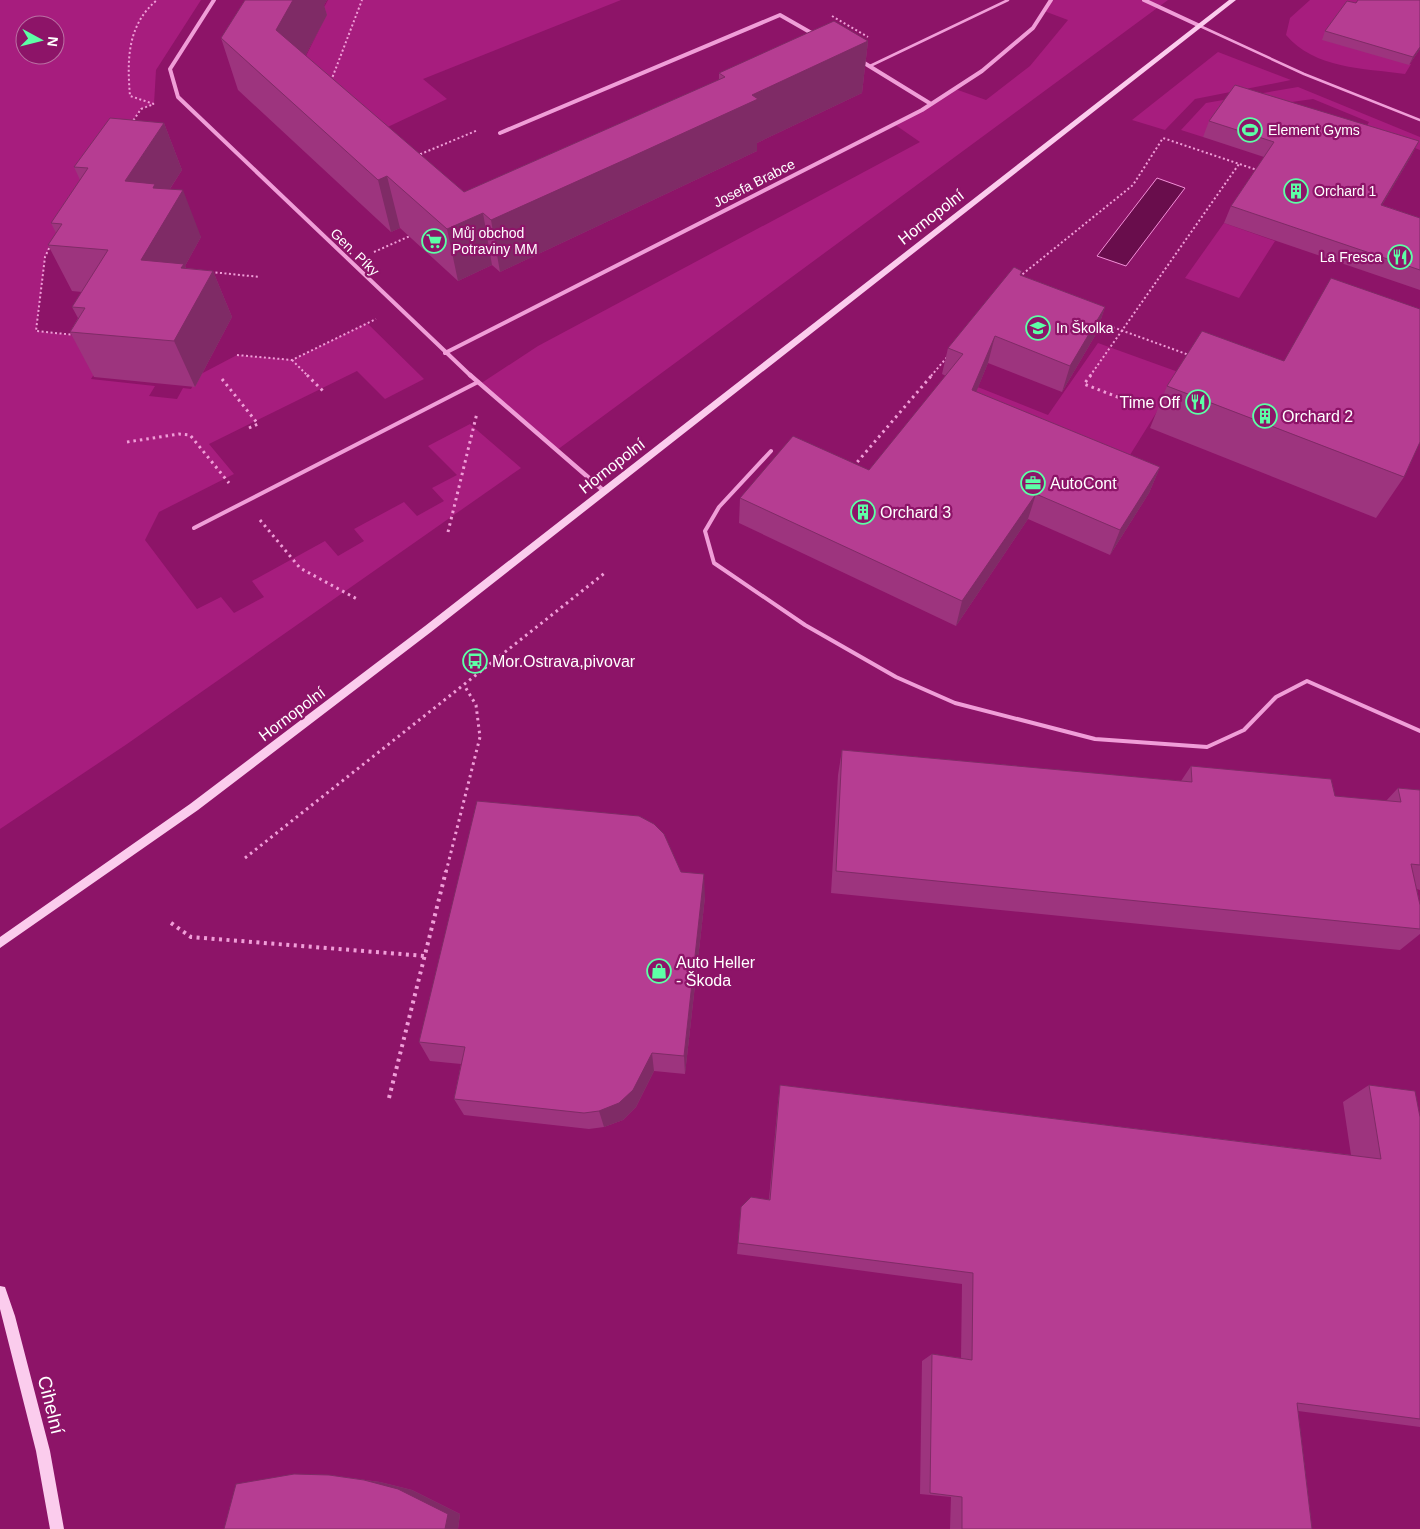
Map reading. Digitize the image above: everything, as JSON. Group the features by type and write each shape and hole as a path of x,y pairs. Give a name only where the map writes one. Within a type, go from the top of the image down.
{"street":[{"path":"178,97 170,69 214,0"},
{"name":"Josefa Brabce","path":"445,353 931,104 982,71 1032,28 1051,0"},
{"path":"1144,0 1200,26"},
{"name":"Hornopolní","path":"0,943 194,807 420,635 1233,0"},
{"path":"500,134 780,15 818,36"},
{"path":"855,58 931,104"},
{"name":"Gen. Píky","path":"178,97 445,353 604,491"},
{"name":"Cihelní","path":"0,1292 10,1316 44,1451 58,1529"}],"lane":[{"path":"870,66 1008,0"},
{"path":"1200,26 1304,74 1420,120"},
{"path":"194,528 478,382"},
{"path":"771,451 719,507 705,531 714,563 805,625 896,677 955,703 1096,739 1207,747 1244,730 1276,697 1307,681 1420,731"}],"path":[{"path":"154,104 130,96 127,68 131,36 150,5 157,0"},
{"path":"828,14 870,38"},
{"path":"130,125 141,109 178,97"},
{"path":"1014,280 1133,185 1163,138 1268,173"},
{"path":"1120,398 1084,384 1239,164"},
{"path":"350,263 410,236"},
{"path":"53,240 45,257 36,331 75,335"},
{"path":"204,271 260,277"},
{"path":"236,355 292,360 384,316"},
{"path":"1088,317 1192,356"},
{"path":"852,467 949,354"},
{"path":"292,360 325,393"},
{"path":"222,379 258,424 249,428"},
{"path":"448,532 478,408 462,391"},
{"path":"127,442 179,434 190,435 300,568 357,599"},
{"path":"844,464 860,471"},
{"path":"245,858 606,572"},
{"path":"389,1098 480,737 476,705 464,685"},
{"path":"171,923 191,937 424,956"}],"shaded area":[{"path":"0,0 201,0 156,70 154,104 141,109 66,215 45,257 36,331 105,339 106,355 91,379 155,386 149,396 177,399 183,388 191,389 199,375 237,355 292,360 367,323 424,379 385,399 357,371 209,444 234,474 159,512 145,540 197,609 221,597 234,613 264,597 252,581 325,541 338,556 364,541 354,529 404,502 417,516 444,501 432,488 457,475 428,446 470,424 521,468 127,744 0,829"},
{"path":"328,0 621,0 423,79 447,99 358,141 292,84 326,16 320,15"},
{"path":"1051,0 1168,0 557,450 480,384 538,346 920,142 894,124 922,110 955,89 986,100 1030,66 1068,20 1044,11"},
{"path":"1310,0 1358,0 1324,39 1411,64 1405,74 1357,68 1325,61 1311,55 1298,46 1286,35 1290,18"},
{"path":"1218,52 1291,80 1195,99 1165,130 1132,120"},
{"path":"1298,87 1420,137 1420,150 1365,129 1369,122 1313,99 1248,108 1203,137 1181,130 1206,103"},
{"path":"1157,178 1185,188 1126,266 1097,256"},
{"path":"1224,223 1275,241 1239,298 1185,278"},
{"path":"1098,343 1181,373 1115,479 940,406 960,380 1048,415"}],"building":[{"path":"245,0 293,0 276,30 464,192 725,77 719,73 834,21 868,41 752,95 758,99 491,220 483,213 447,229 387,176 378,180 221,38"},
{"path":"1358,0 1420,0 1420,47 1413,57 1325,31 1347,1 1356,3"},
{"name":"Orchard 1","path":"1235,85 1419,141 1381,205 1420,218 1420,270 1231,206 1274,142 1209,121"},
{"path":"110,118 164,123 125,181 155,184 153,188 183,190 141,260 184,264 181,268 213,271 174,341 70,332 85,308 72,307 108,250 48,245 62,224 51,223 88,168 74,167"},
{"path":"1014,267 1022,271 1020,275 1105,307 1070,366 995,336 972,390 1160,467 1120,530 1036,494 962,601 740,498 793,436 869,470 963,354 948,348"},
{"path":"1331,278 1420,309 1420,442 1404,477 1167,386 1202,331 1284,361"},
{"path":"842,750 1192,782 1191,766 1331,779 1335,796 1401,802 1398,788 1420,790 1420,865 1411,864 1420,905 1420,929 836,871"},
{"path":"477,801 639,816 654,824 664,834 681,872 704,874 684,1056 652,1053 633,1090 619,1103 599,1111 584,1113 454,1099 465,1047 419,1042"},
{"path":"780,1085 1381,1159 1369,1085 1415,1091 1420,1117 1420,1419 1297,1403 1312,1529 962,1529 962,1497 930,1493 932,1354 972,1360 973,1273 738,1243 741,1207 751,1197 770,1200"},
{"path":"294,1474 329,1475 364,1480 398,1489 448,1514 445,1529 224,1529 236,1484"}],"place":[{"name":"Element Gyms","path":"1250,130"},
{"name":"Orchard 1","path":"1296,191"},
{"name":"Můj obchod Potraviny MM","path":"434,241"},
{"name":"La Fresca","path":"1400,257"},
{"name":"In Školka","path":"1038,328"},
{"name":"Time Off","path":"1198,402"},
{"name":"Orchard 2","path":"1265,416"},
{"name":"AutoCont","path":"1033,483"},
{"name":"Orchard 3","path":"863,512"},
{"name":"Mor.Ostrava,pivovar","path":"475,661"},
{"name":"Auto Heller - Škoda","path":"659,971"}]}
